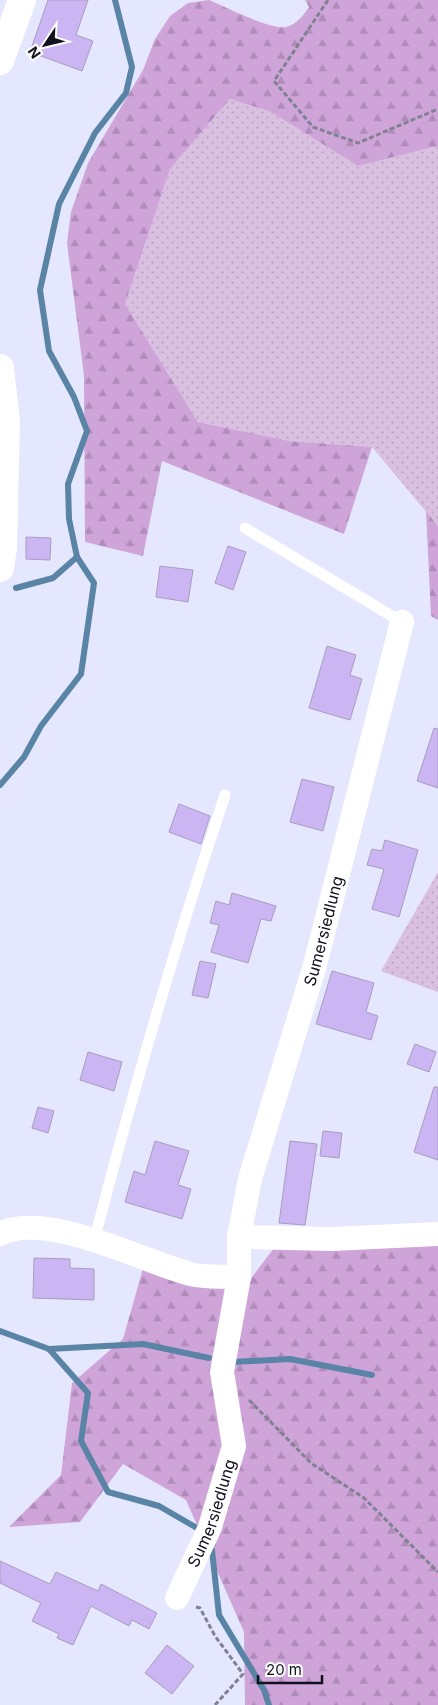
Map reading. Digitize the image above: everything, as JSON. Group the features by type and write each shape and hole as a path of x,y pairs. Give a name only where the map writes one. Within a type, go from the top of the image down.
{"main road":[{"path":"0,61 22,0"},
{"path":"0,368 6,421 3,548 0,568"}],"street":[{"name":"Sumersiedlung","path":"177,1598 210,1527 234,1446 222,1372 239,1277 240,1237 250,1179 315,965 402,622"},
{"path":"0,1234 12,1228 42,1228 70,1233 192,1274 239,1277"},
{"path":"240,1237 332,1239 438,1234"}],"lane":[{"path":"245,528 402,622"},
{"path":"94,1241 134,1089 198,877 225,795"}],"path":[{"path":"328,0 274,81 313,127 358,143 438,109"},
{"path":"247,1397 311,1463 364,1498 438,1572"},
{"path":"177,1598 200,1608 216,1636 243,1674 215,1705"}],"shaded area":[{"path":"230,99 271,112 358,166 438,146 438,526 372,447 290,441 198,422 125,304 170,169"},
{"path":"438,872 438,992 381,971"}],"green space":[{"path":"209,0 259,22 286,27 297,22 307,10 309,7 305,0 438,0 438,146 358,166 271,112 230,99 170,169 125,304 198,422 290,441 372,447 344,534 162,461 143,556 85,542 84,376 67,243 71,212 88,163 143,70 155,39 170,16 188,3"},
{"path":"426,511 438,526 438,620 431,616"},
{"path":"277,1244 438,1246 438,1705 245,1705 244,1632 186,1500 123,1464 80,1522 9,1527 61,1475 72,1383 123,1339 144,1265 243,1289"}],"building":[{"path":"48,0 88,0 76,35 93,41 82,71 30,52"},
{"path":"26,537 51,538 50,560 26,559"},
{"path":"228,546 246,552 233,590 215,583"},
{"path":"160,566 193,570 188,602 156,597"},
{"path":"327,646 356,655 350,675 362,679 350,720 309,708"},
{"path":"434,728 438,729 438,788 417,781"},
{"path":"302,779 334,787 323,831 290,822"},
{"path":"179,804 210,816 201,844 169,832"},
{"path":"385,840 418,850 399,917 372,909 384,869 367,865 372,849 382,851"},
{"path":"232,893 276,906 271,921 261,919 248,963 211,952 219,925 210,923 216,901 229,905"},
{"path":"200,961 216,964 208,998 192,995"},
{"path":"332,971 374,983 366,1012 378,1016 371,1040 316,1024"},
{"path":"415,1044 436,1052 429,1072 407,1064"},
{"path":"88,1052 122,1062 114,1091 80,1080"},
{"path":"434,1087 438,1087 438,1160 414,1152"},
{"path":"38,1107 54,1111 48,1133 32,1128"},
{"path":"323,1131 342,1133 339,1158 320,1156"},
{"path":"155,1141 189,1151 178,1185 191,1189 182,1219 125,1202 134,1171 145,1175"},
{"path":"290,1141 317,1144 305,1225 279,1223"},
{"path":"34,1258 70,1259 70,1268 94,1269 94,1300 33,1298"},
{"path":"0,1561 50,1584 56,1572 98,1591 101,1584 157,1613 149,1629 132,1620 129,1626 91,1606 73,1645 57,1638 59,1634 32,1621 41,1603 0,1583"},
{"path":"167,1645 194,1666 172,1694 145,1673"}],"waterway":[{"path":"0,785 24,757 41,726 81,674 94,583 77,557 69,519 68,484 87,431 74,397 49,351 40,290 59,204 95,133 126,93 132,67 115,0"},
{"path":"16,588 53,578 77,557"},
{"path":"0,1331 49,1349 88,1393 81,1441 108,1492 159,1506 197,1528"},
{"path":"49,1349 143,1344 209,1358"},
{"path":"233,1362 290,1359 372,1375"},
{"path":"212,1550 219,1615 264,1690 269,1705"}]}
